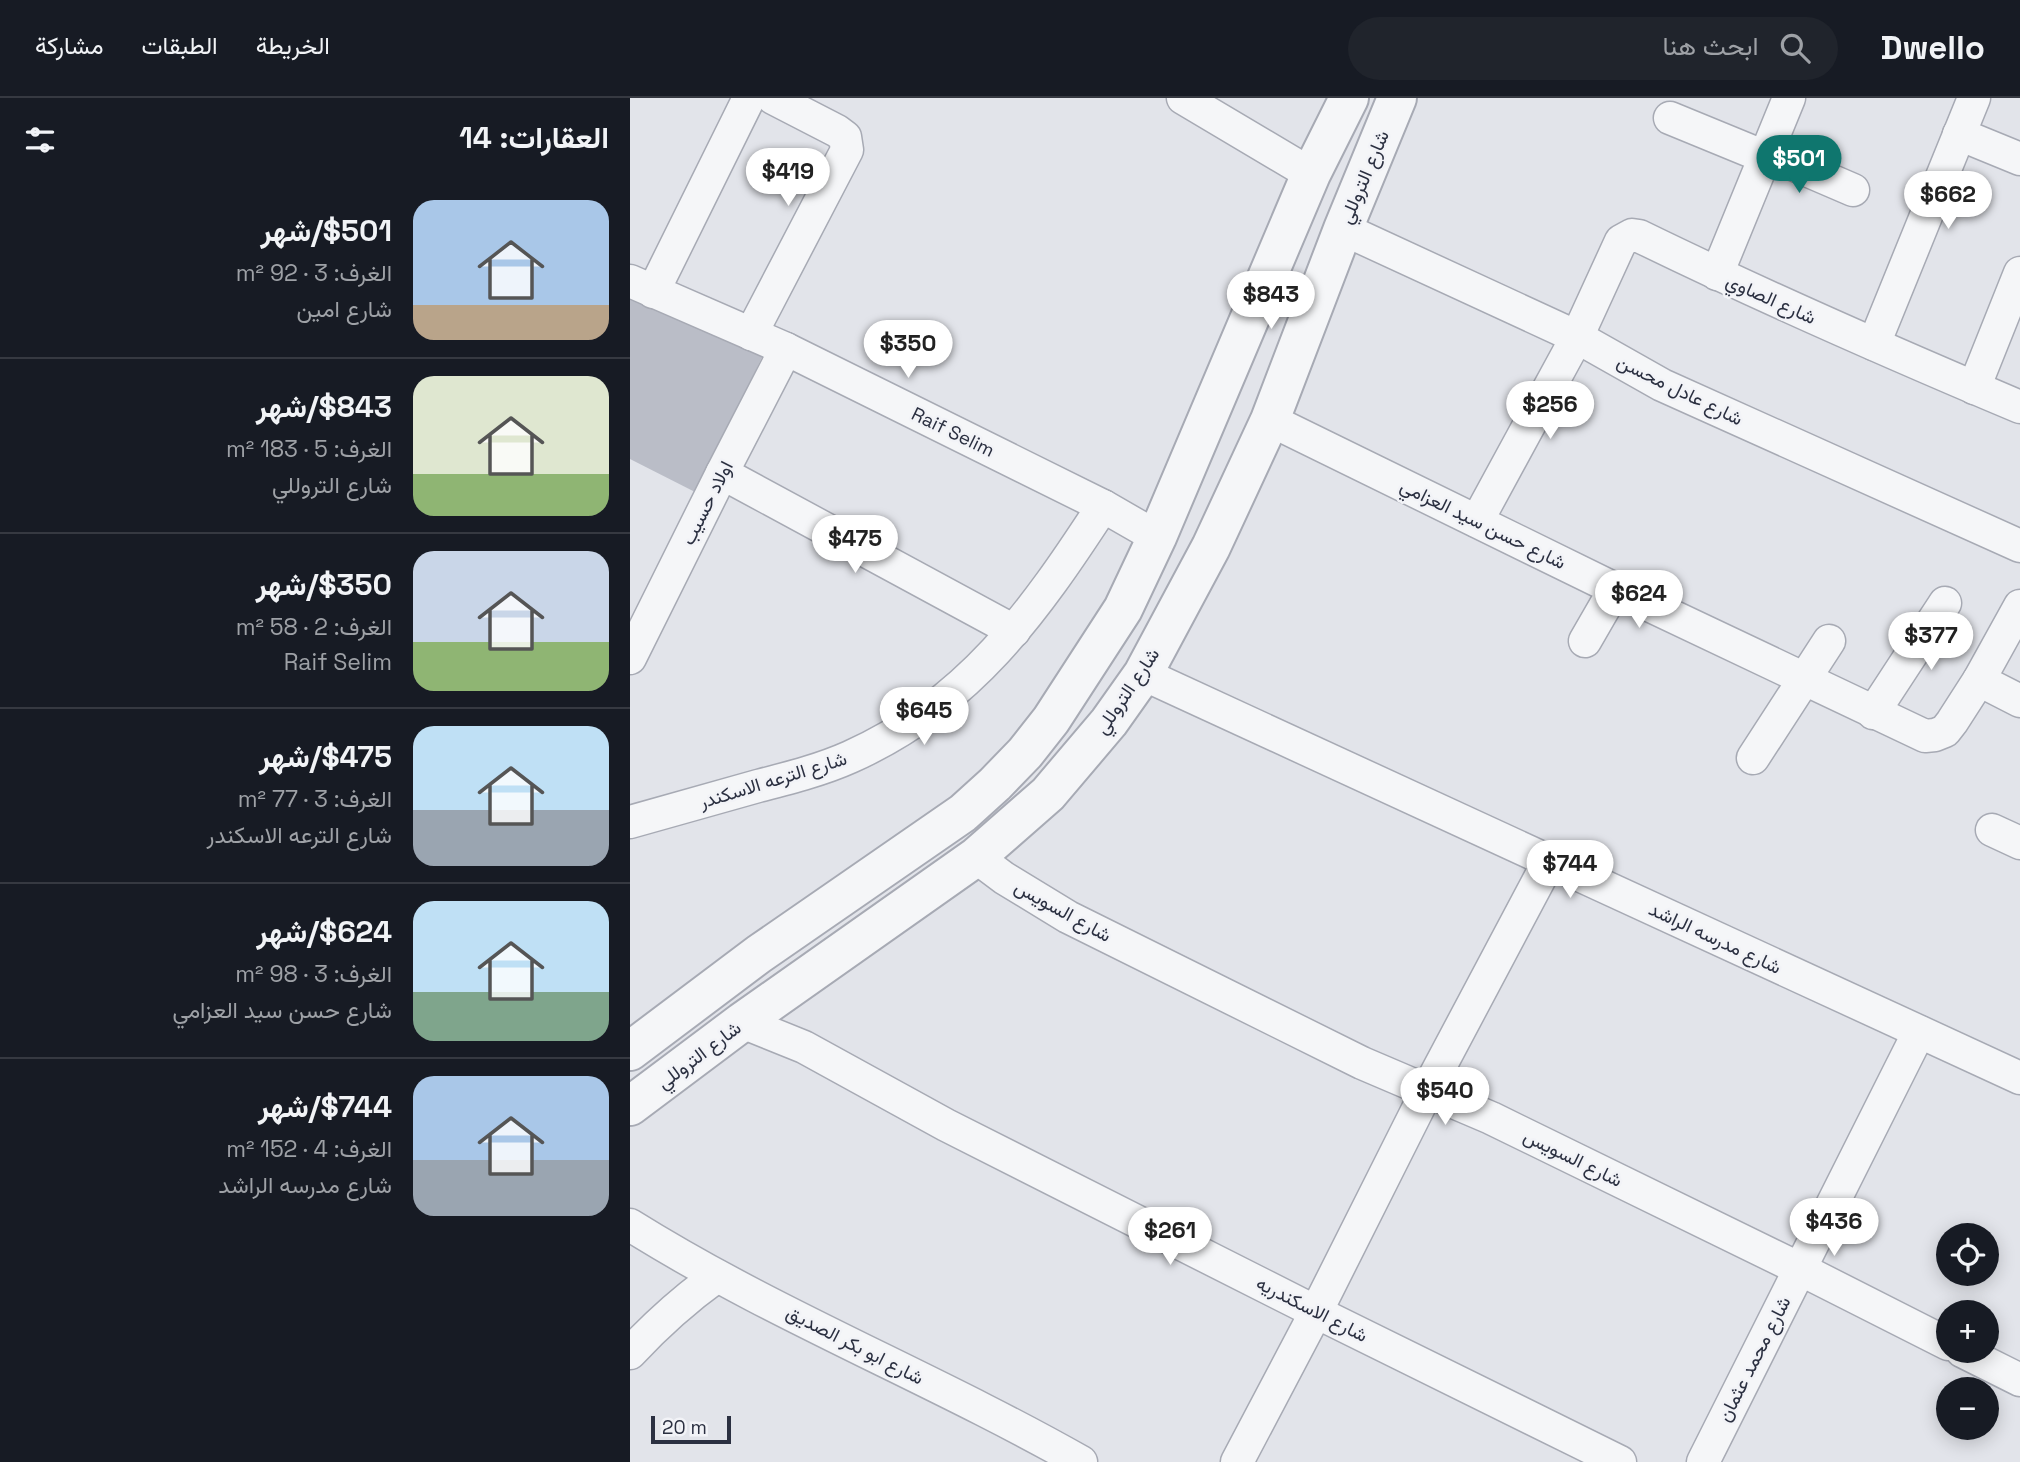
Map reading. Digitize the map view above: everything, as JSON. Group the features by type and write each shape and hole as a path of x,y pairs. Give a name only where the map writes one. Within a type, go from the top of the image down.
{"street":[{"path":"642,286 749,98"},
{"path":"751,334 847,150 845,137 837,131 773,98"},
{"path":"1183,98 1311,174"},
{"path":"630,1051 759,954 963,813 1025,753 1051,720 1123,609 1157,537 1311,174 1349,98"},
{"name":"شارع التروللي","path":"630,1106 742,1022 976,857 1048,794 1109,722 1143,674 1211,547 1270,420 1343,229 1397,98"},
{"path":"1717,274 1789,98"},
{"path":"1874,344 1974,98"},
{"path":"1671,118 1853,190"},
{"path":"1959,134 2020,159"},
{"name":"شارع عادل محسن","path":"1343,229 1577,337 1662,385 2020,546"},
{"name":"شارع الصاوي","path":"1577,337 1621,241 1632,235 1639,236 1717,274 2020,407"},
{"path":"1974,388 2020,273"},
{"name":"Raif Selim","path":"642,286 786,349 1103,506 1157,537"},
{"path":"1261,291 1310,319"},
{"path":"1477,521 1577,337"},
{"name":"اولاد حسيب","path":"630,658 786,349"},
{"name":"شارع حسن سيد العزامي","path":"1270,420 1914,732 1925,736 1936,735 1945,730 1979,680"},
{"path":"722,472 1014,631"},
{"name":"شارع الترعه الاسكندر","path":"630,822 799,775 849,758 895,734 939,705 979,670 1014,631 1073,552 1103,506"},
{"path":"1585,641 1615,589"},
{"path":"1873,713 1945,603"},
{"path":"2020,606 1979,680 2020,701"},
{"path":"1752,758 1829,640"},
{"name":"شارع مدرسه الراشد","path":"1143,674 2020,1078"},
{"name":"شارع السويس","path":"976,857 1004,878 1068,917 1362,1063 1491,1118 1936,1338"},
{"path":"1237,1462 1427,1091 1549,861"},
{"name":"شارع الاسكندريه","path":"742,1022 804,1047 946,1125 1620,1462"},
{"name":"شارع محمد عثمان","path":"1703,1462 1919,1032"},
{"name":"شارع ابو بكر الصديق","path":"630,1225 717,1276 1020,1427 1081,1462"},
{"path":"630,1353 655,1325 717,1276"},
{"path":"1986,1363 2020,1380"}],"building":[{"path":"630,288 765,351 697,493 630,459"}]}
